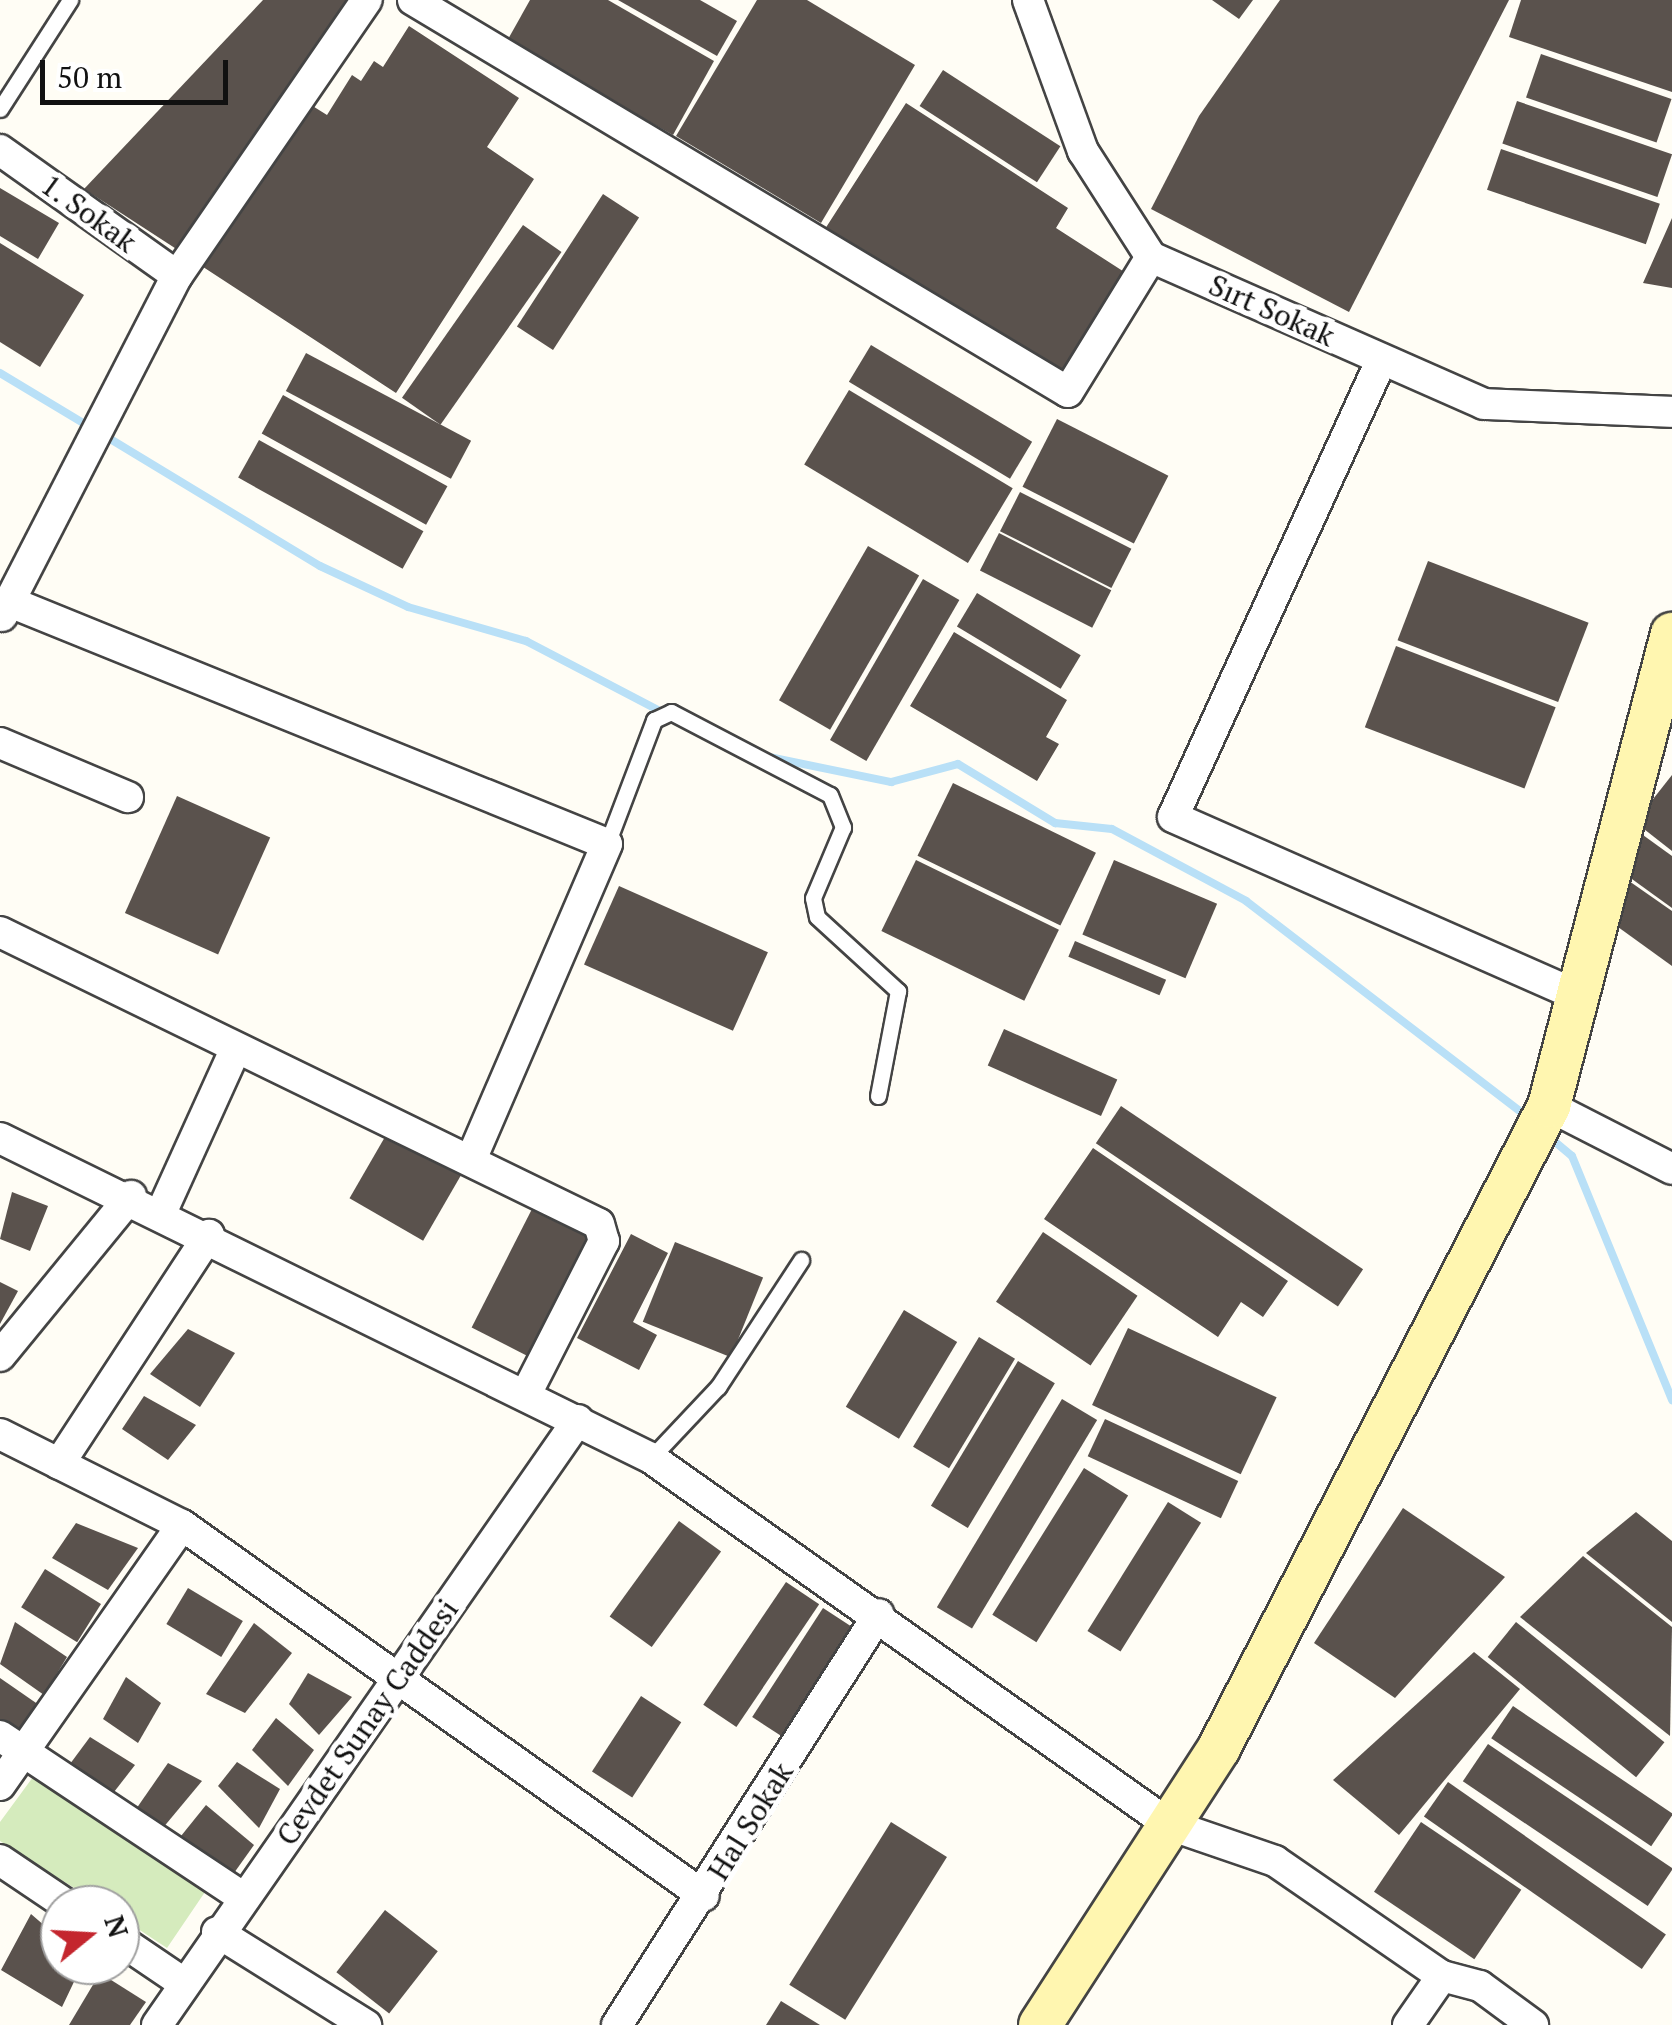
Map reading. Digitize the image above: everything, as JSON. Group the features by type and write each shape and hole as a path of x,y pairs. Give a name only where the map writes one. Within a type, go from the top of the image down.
{"street":[{"path":"367,0 177,276 111,398 73,488 5,611 607,844 472,1157"},
{"path":"414,0 1068,392 1151,257 1082,151 1028,0"},
{"name":"1. Sokak","path":"0,150 177,276"},
{"name":"Sırt Sokak","path":"1151,257 1484,404 1672,412"},
{"path":"1381,361 1173,816 1579,996"},
{"path":"1040,2025 1219,1748 1548,1106 1672,634"},
{"path":"0,742 128,797"},
{"path":"0,932 586,1215 604,1241 526,1394"},
{"path":"162,1210 236,1048"},
{"path":"1548,1106 1672,1169"},
{"path":"0,1138 162,1210 652,1458 879,1614 1170,1825 1275,1860 1442,1976 1480,1986 1533,2025"},
{"path":"0,1356 132,1196"},
{"path":"60,1464 209,1234"},
{"name":"Cevdet Sunay Caddesi","path":"157,2025 217,1932 578,1420"},
{"path":"0,1434 182,1525 400,1676 704,1896"},
{"path":"0,1785 12,1744 182,1525"},
{"name":"Hal Sokak","path":"617,2025 704,1896 879,1614"},
{"path":"12,1744 242,1897"},
{"path":"0,1860 40,1887"},
{"path":"217,1932 350,2021"},
{"path":"140,1954 185,1984"},
{"path":"1408,2025 1442,1976"}],"lane":[{"path":"0,109 70,0"},
{"path":"607,844 654,720 672,712 830,795 843,827 814,898 817,917 898,991 878,1096"},
{"path":"652,1458 718,1388 801,1260"}],"green space":[{"path":"33,1777 205,1892 167,1948 140,1930 140,1885 69,1885 0,1841 0,1822"}],"building":[{"path":"263,0 354,0 181,252 84,189"},
{"path":"530,0 608,0 714,61 673,135 507,41"},
{"path":"618,0 700,0 737,21 717,56"},
{"path":"757,0 807,0 915,65 821,223 676,136"},
{"path":"1212,0 1253,0 1239,19"},
{"path":"1280,0 1509,0 1349,312 1151,209 1199,116"},
{"path":"1521,0 1672,0 1672,92 1509,37"},
{"path":"409,26 519,98 487,147 534,179 396,393 197,263 311,105 327,115 352,75 361,81 374,61 383,67"},
{"path":"1541,54 1671,99 1657,142 1526,97"},
{"path":"943,70 1060,146 1037,182 920,106"},
{"path":"1517,101 1672,154 1657,197 1502,144"},
{"path":"906,103 1068,208 1056,228 1129,275 1061,381 825,229"},
{"path":"1501,149 1660,204 1646,244 1487,190"},
{"path":"0,188 59,223 38,259 0,236"},
{"path":"603,194 639,217 553,350 517,327"},
{"path":"1672,218 1672,288 1643,283 1664,236"},
{"path":"523,225 562,252 440,425 402,398"},
{"path":"0,243 84,295 40,367 0,342"},
{"path":"871,345 1032,442 1010,479 849,382"},
{"path":"306,353 471,441 451,479 286,391"},
{"path":"849,390 1013,488 968,563 804,465"},
{"path":"283,395 447,486 426,525 262,433"},
{"path":"1057,419 1168,476 1134,543 1022,487"},
{"path":"259,440 423,531 403,569 238,478"},
{"path":"1020,492 1131,549 1111,588 1000,531"},
{"path":"999,533 1111,590 1092,628 980,570"},
{"path":"868,546 919,576 830,730 779,700"},
{"path":"1428,561 1589,623 1558,702 1398,640"},
{"path":"923,579 959,600 866,761 830,740"},
{"path":"977,593 1081,655 1061,689 957,626"},
{"path":"954,632 1067,700 1046,737 1059,744 1037,781 910,706"},
{"path":"1396,646 1556,707 1524,789 1365,727"},
{"path":"1672,775 1672,851 1635,822"},
{"path":"953,783 1096,853 1060,926 917,856"},
{"path":"177,796 270,837 218,954 125,913"},
{"path":"1636,830 1672,856 1672,908 1625,874"},
{"path":"916,860 1059,930 1024,1001 881,931"},
{"path":"1114,860 1217,904 1185,978 1082,935"},
{"path":"1629,881 1672,911 1672,966 1618,927"},
{"path":"619,886 768,952 733,1031 584,965"},
{"path":"1075,941 1166,980 1159,995 1068,957"},
{"path":"1004,1029 1117,1079 1101,1116 988,1066"},
{"path":"1121,1106 1363,1269 1338,1307 1096,1143"},
{"path":"393,1123 467,1166 423,1241 349,1198"},
{"path":"1093,1148 1288,1281 1263,1317 1241,1302 1218,1337 1044,1219"},
{"path":"12,1192 48,1206 30,1251 0,1239"},
{"path":"532,1209 592,1239 531,1358 472,1328"},
{"path":"1043,1232 1138,1296 1091,1365 996,1302"},
{"path":"631,1234 668,1253 633,1322 657,1335 639,1370 577,1338"},
{"path":"675,1242 763,1278 731,1357 643,1322"},
{"path":"0,1282 18,1291 0,1324"},
{"path":"904,1310 957,1342 899,1439 846,1407"},
{"path":"1128,1328 1277,1397 1241,1474 1092,1405"},
{"path":"188,1329 235,1353 200,1407 150,1374"},
{"path":"979,1337 1015,1359 949,1468 913,1447"},
{"path":"1018,1361 1055,1383 968,1528 931,1506"},
{"path":"144,1396 196,1425 168,1460 122,1429"},
{"path":"1062,1399 1097,1420 972,1628 937,1607"},
{"path":"1105,1419 1238,1481 1221,1518 1088,1456"},
{"path":"1084,1468 1128,1496 1036,1642 992,1615"},
{"path":"1168,1502 1201,1523 1121,1652 1087,1631"},
{"path":"1403,1508 1505,1577 1395,1698 1314,1643"},
{"path":"1636,1512 1672,1541 1672,1622 1586,1553"},
{"path":"679,1521 721,1552 652,1647 610,1616"},
{"path":"76,1523 138,1548 108,1590 52,1558"},
{"path":"1583,1556 1672,1627 1670,1736 1520,1617"},
{"path":"45,1569 101,1604 77,1642 21,1607"},
{"path":"786,1582 819,1604 736,1727 703,1705"},
{"path":"188,1588 243,1621 221,1657 166,1624"},
{"path":"823,1608 854,1628 783,1737 752,1717"},
{"path":"15,1622 67,1657 44,1695 0,1664"},
{"path":"1516,1622 1664,1742 1636,1777 1488,1657"},
{"path":"254,1623 292,1653 245,1713 206,1694"},
{"path":"1474,1652 1520,1689 1399,1835 1333,1780"},
{"path":"308,1673 352,1697 319,1735 289,1704"},
{"path":"126,1677 161,1703 138,1743 103,1719"},
{"path":"0,1678 39,1705 15,1741 0,1731"},
{"path":"641,1696 681,1722 632,1798 592,1771"},
{"path":"1513,1706 1672,1813 1651,1846 1491,1738"},
{"path":"276,1718 314,1750 288,1786 252,1750"},
{"path":"90,1737 135,1765 114,1792 67,1768"},
{"path":"1488,1744 1672,1868 1648,1906 1463,1781"},
{"path":"237,1762 280,1789 259,1828 218,1786"},
{"path":"168,1763 202,1781 162,1829 134,1812"},
{"path":"1448,1782 1666,1935 1642,1969 1424,1816"},
{"path":"206,1805 254,1845 234,1873 181,1836"},
{"path":"891,1822 947,1857 845,2020 789,1985"},
{"path":"1421,1822 1521,1890 1474,1959 1374,1892"},
{"path":"385,1910 438,1951 389,2014 336,1972"},
{"path":"31,1914 40,1922 40,1985 72,1985 62,2007 1,1970"},
{"path":"93,1985 119,1985 146,2002 130,2025 69,2025"},
{"path":"781,2001 820,2025 766,2025"}],"waterway":[{"path":"0,373 90,427"},
{"path":"102,434 320,566 408,607 526,641 664,713"},
{"path":"769,757 891,782 958,764 1055,823 1112,829 1246,901 1527,1117"},
{"path":"1548,1136 1572,1156 1672,1400"}]}
